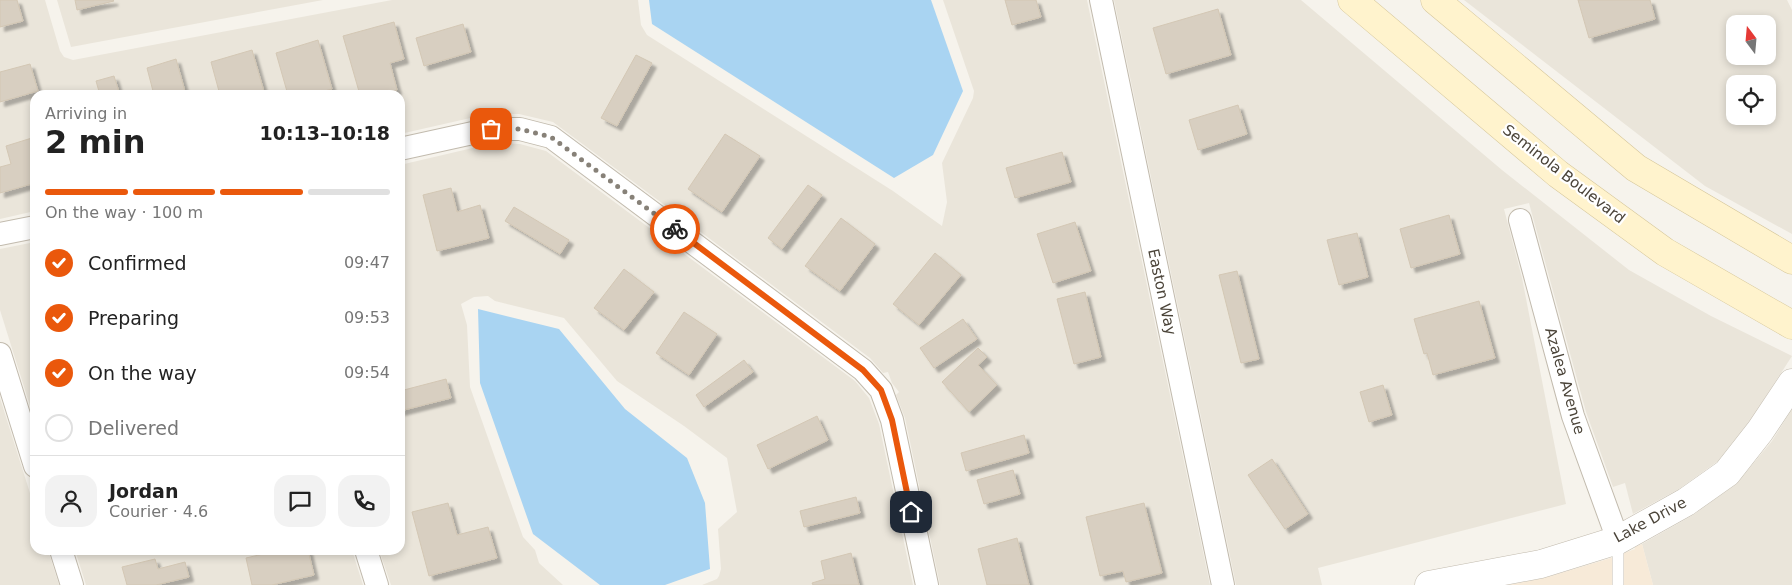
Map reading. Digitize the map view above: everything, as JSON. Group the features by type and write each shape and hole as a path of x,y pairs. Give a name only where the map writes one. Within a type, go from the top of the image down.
{"main road":[{"name":"Seminola Boulevard","path":"1352,0 1558,174 1665,252 1792,325"},
{"path":"1435,0 1636,168 1792,260"}],"street":[{"name":"Easton Way","path":"1101,0 1223,585"},
{"path":"405,148 491,129 520,129 551,137 863,370 881,390 892,420 927,585"},
{"name":"Azalea Avenue","path":"1520,220 1573,416 1618,540"},
{"path":"0,234 30,227"},
{"path":"0,354 30,450"},
{"name":"Lake Drive","path":"1428,585 1540,564 1618,540 1686,502 1727,473 1760,431 1792,383"},
{"path":"63,555 72,585"},
{"path":"368,555 377,585"}],"lane":[{"path":"1618,540 1618,585"}],"shaded area":[{"path":"0,0 45,0 60,51 64,57 73,60 392,0 638,0 641,25 647,35 893,191 942,226 947,202 942,163 973,98 974,91 943,0 1087,0 1210,585 940,585 905,418 896,395 899,392 892,383 888,372 883,373 870,358 553,122 519,114 488,114 405,133 405,90 30,90 30,212 0,219"},
{"path":"57,0 323,0 71,47"},
{"path":"1114,0 1301,0 1502,170 1629,270 1711,316 1792,356 1750,421 1718,461 1679,489 1633,514 1625,483 1613,487 1586,412 1529,203 1504,209 1522,278 1566,504 1318,568 1322,585 1236,585"},
{"path":"1464,0 1787,0 1792,10 1792,234 1705,186"},
{"path":"494,143 520,144 546,151 855,381 869,398 879,424 913,585 702,585 717,579 719,576 721,569 718,529 737,512 727,458 684,426 617,381 564,318 495,301 488,296 474,297 461,304 467,325 470,387 523,537 535,550 539,563 563,585 391,585 381,555 405,555 405,164"},
{"path":"30,243 30,406 0,310 0,249"},
{"path":"0,398 30,493 30,555 50,555 59,585 0,585"},
{"path":"1792,409 1792,585 1653,585 1642,544 1693,515 1737,483 1772,441"},
{"path":"1642,544 1653,585 1508,585 1544,578 1611,558 1635,549 1635,547"},
{"path":"77,555 354,555 363,585 86,585"}],"water":[{"path":"649,0 931,0 963,91 933,155 894,178 652,24"},
{"path":"478,309 559,329 625,409 687,458 705,503 710,569 665,585 600,585 533,534 480,383"}],"building":[{"path":"0,0 17,0 23,21 0,27"},
{"path":"75,0 113,0 114,1 77,10"},
{"path":"1005,0 1036,0 1041,17 1012,25"},
{"path":"1578,0 1650,0 1655,19 1589,38"},
{"path":"1218,9 1231,55 1166,74 1153,28"},
{"path":"394,22 404,59 390,63 397,90 359,90 343,36"},
{"path":"463,24 471,52 424,66 416,38"},
{"path":"318,40 332,89 287,90 276,53"},
{"path":"252,50 264,90 219,90 211,62"},
{"path":"636,55 652,63 617,126 601,118"},
{"path":"176,59 185,90 153,90 147,68"},
{"path":"30,64 38,90 30,90 30,93 0,102 0,72"},
{"path":"114,76 118,90 99,90 96,81"},
{"path":"1238,105 1247,134 1198,150 1189,120"},
{"path":"725,134 760,156 722,212 688,189"},
{"path":"30,139 30,184 0,193 0,167 11,164 6,146"},
{"path":"1062,152 1071,182 1015,198 1006,168"},
{"path":"808,185 822,195 782,249 768,238"},
{"path":"451,188 457,212 480,205 489,238 437,251 423,195"},
{"path":"514,207 569,240 560,254 505,221"},
{"path":"1449,215 1460,254 1411,268 1400,229"},
{"path":"841,218 875,244 840,291 805,266"},
{"path":"1075,222 1091,271 1053,283 1037,234"},
{"path":"1357,233 1368,277 1339,285 1327,240"},
{"path":"935,253 961,275 919,325 893,304"},
{"path":"624,269 654,292 624,330 594,308"},
{"path":"1237,271 1259,359 1241,363 1219,275"},
{"path":"1085,292 1101,357 1074,364 1057,299"},
{"path":"1479,301 1495,358 1433,375 1427,353 1424,354 1414,319"},
{"path":"684,312 717,334 689,375 656,353"},
{"path":"963,319 977,339 934,368 920,348"},
{"path":"978,348 987,357 978,365 997,385 969,412 942,382"},
{"path":"744,360 753,372 704,407 696,395"},
{"path":"446,379 451,398 405,410 405,390"},
{"path":"1383,385 1392,415 1369,422 1360,392"},
{"path":"817,416 828,440 768,469 757,445"},
{"path":"1024,435 1029,453 966,471 961,453"},
{"path":"1272,459 1308,514 1285,529 1248,475"},
{"path":"1013,470 1020,494 984,504 977,480"},
{"path":"856,497 860,513 804,527 800,511"},
{"path":"448,503 457,535 488,527 497,558 429,576 412,512"},
{"path":"1144,503 1162,573 1126,582 1123,571 1100,576 1086,517"},
{"path":"1017,538 1029,585 987,585 978,549"},
{"path":"851,553 859,585 813,585 812,583 825,579 821,561"},
{"path":"259,555 309,555 314,575 272,585 252,585 246,558"},
{"path":"155,559 158,569 185,562 189,577 156,585 127,585 122,567"}],"way so far":[{"path":"491,129 520,129 551,137 675,229"}],"route":[{"path":"675,229 863,370 881,390 892,420 911,512"}]}
